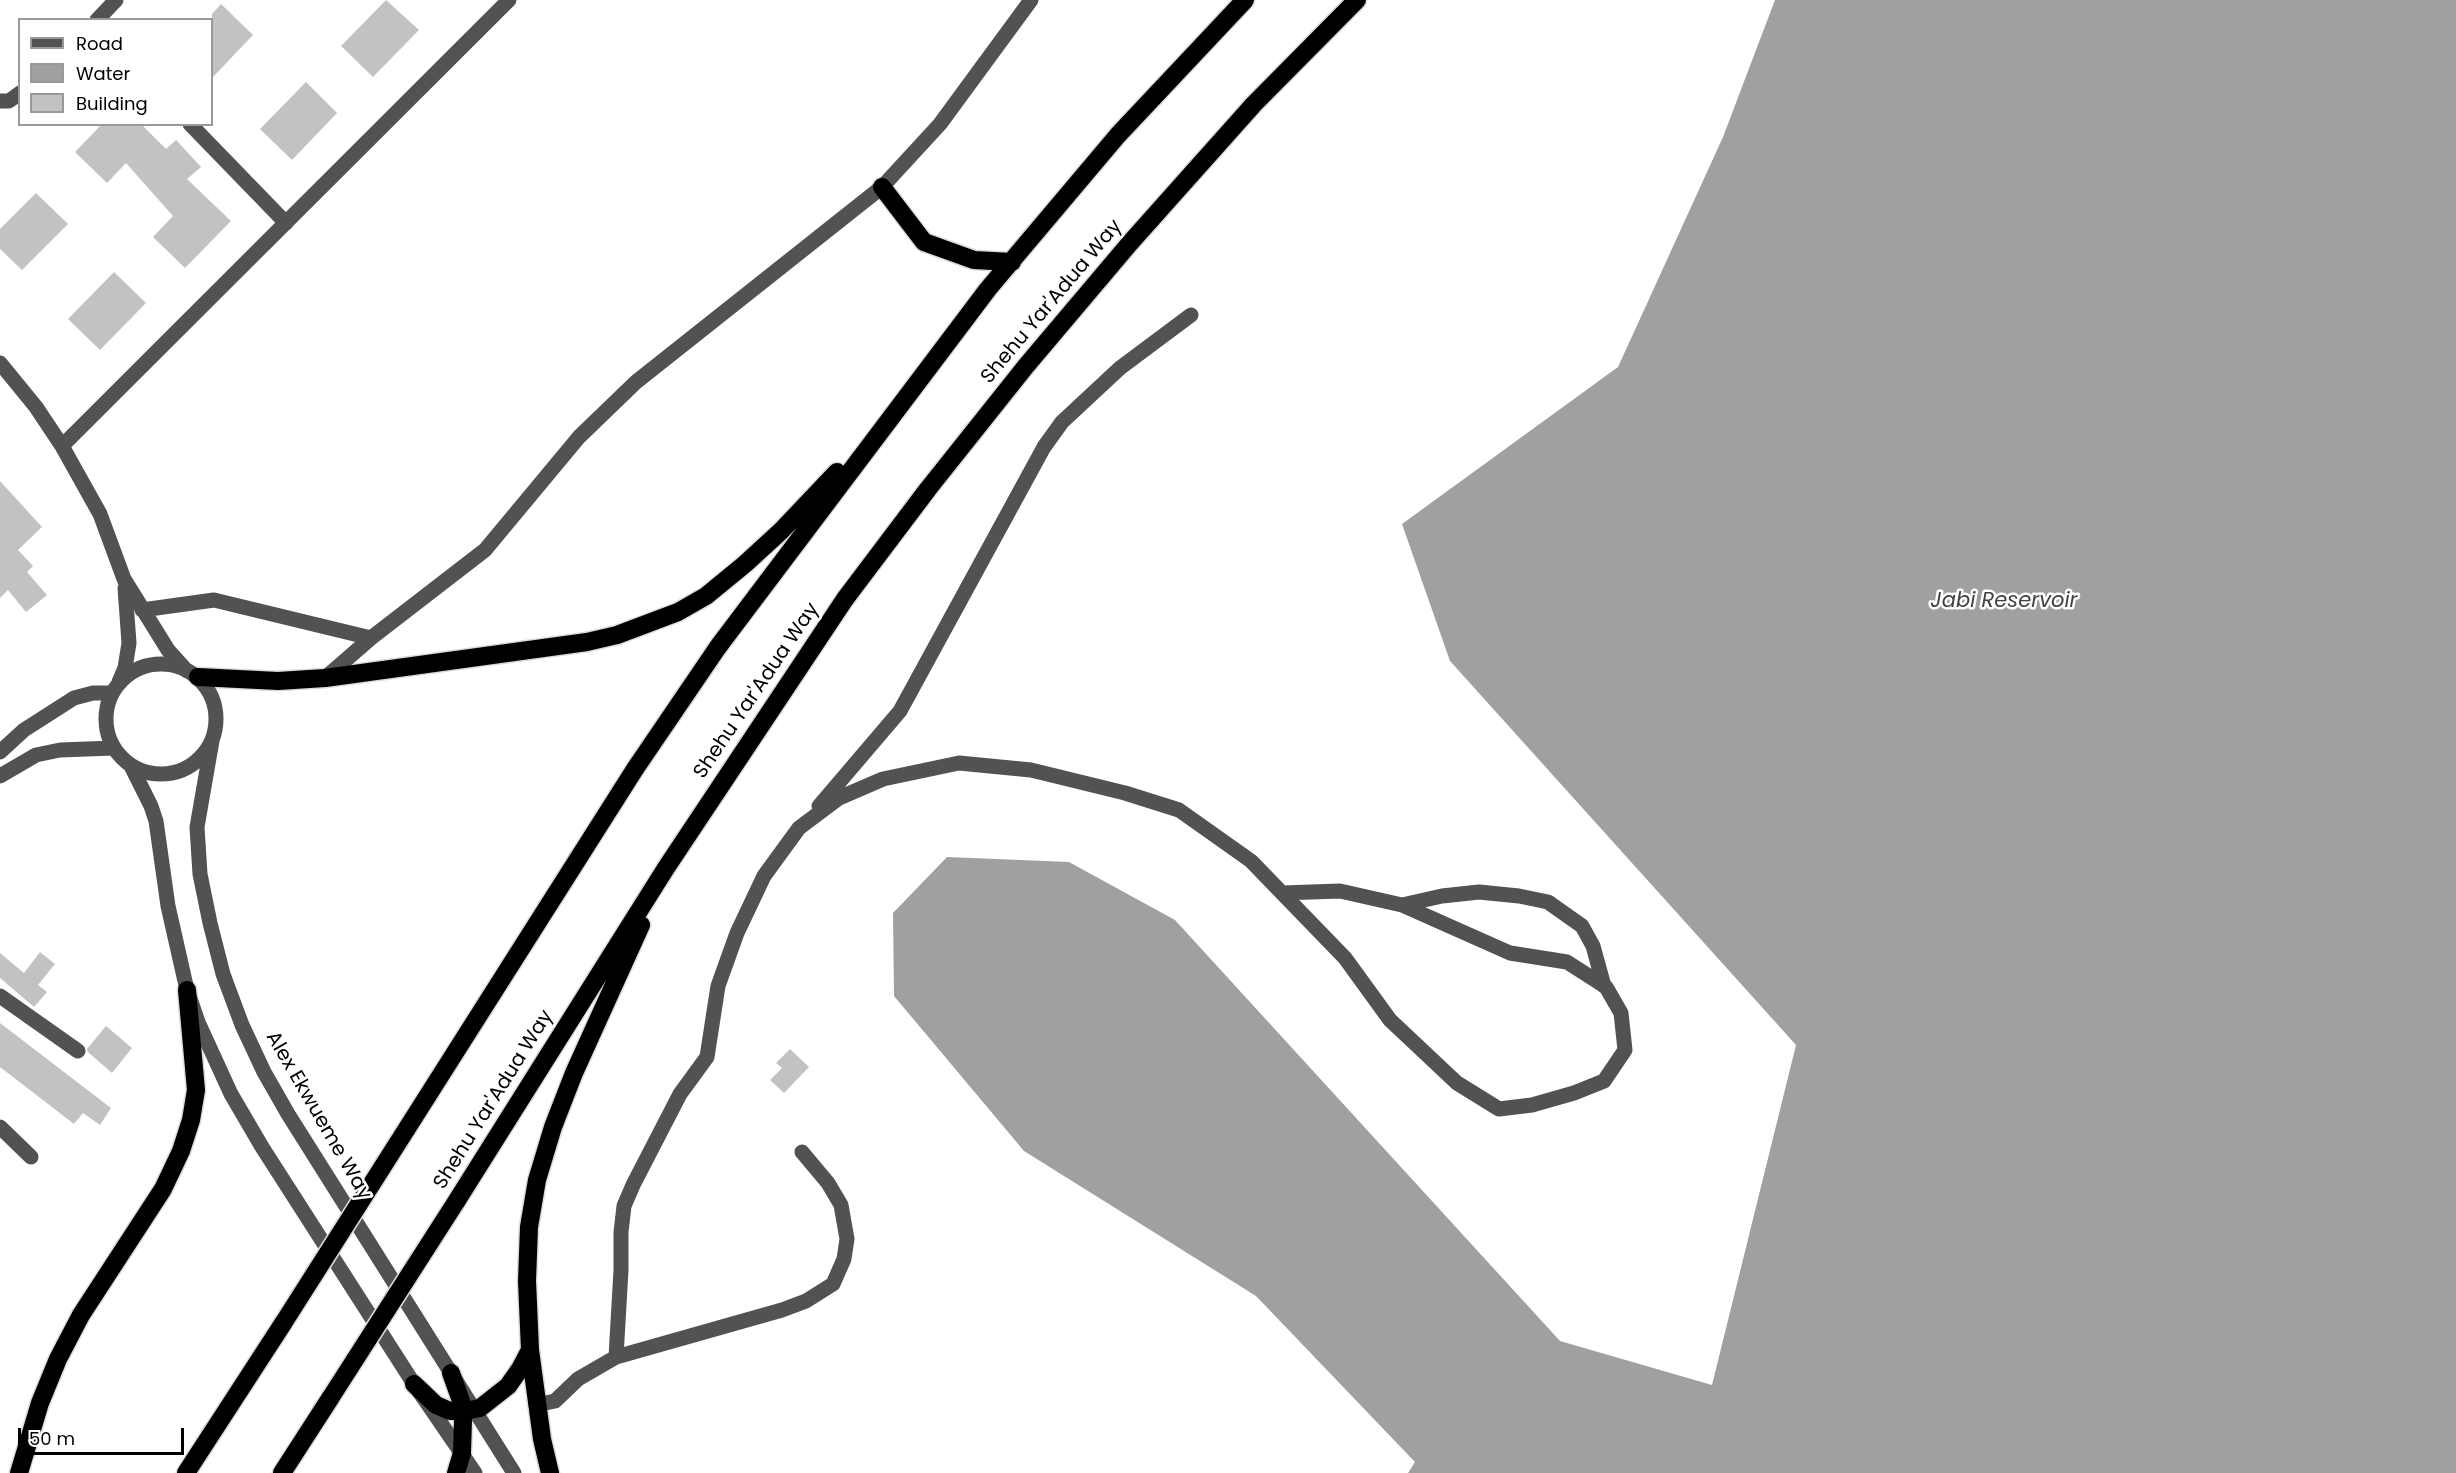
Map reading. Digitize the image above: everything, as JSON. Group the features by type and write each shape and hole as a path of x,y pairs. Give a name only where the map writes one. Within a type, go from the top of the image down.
{"highway":[{"path":"186,1473 635,769 699,675 987,289 1119,135 1245,0"},
{"name":"Shehu Yar'Adua Way","path":"282,1473 666,868 845,599 928,489 1026,366 1130,243 1254,104 1357,0"},
{"path":"882,188 924,242 974,260 1012,262"},
{"path":"192,674 278,681 325,678 587,642 617,635 678,612 706,596 746,564 781,531 894,412"},
{"path":"550,1473 536,1405 530,1350 527,1281 529,1227 537,1180 553,1127 574,1073 666,868"},
{"path":"19,1473 40,1403 58,1359 81,1316 163,1189 181,1151 191,1120 196,1090 187,990"},
{"path":"414,1384 436,1405 450,1411 468,1410 493,1400 508,1386 530,1350"},
{"path":"451,1373 461,1401 468,1410 462,1453 456,1473"}],"street":[{"path":"99,18 116,0"},
{"path":"62,446 509,0"},
{"path":"325,678 371,638 485,550 579,437 636,382 882,188 940,124 1031,0"},
{"path":"0,101 9,101 18,94"},
{"path":"192,126 286,223"},
{"path":"616,1356 624,1206 680,1094 707,1057 718,986 737,933 764,876 799,828 900,711 1044,447 1062,422 1120,368 1191,315"},
{"path":"0,363 36,407 62,446 100,514 124,579 142,610 168,650 210,692 214,704 217,723 212,741 201,757 187,768 168,774 149,773 131,766"},
{"path":"124,579 129,643 125,668 106,711 107,730 114,748 131,766 156,821 168,906 187,990 198,1022 231,1094 262,1147 414,1384 475,1473"},
{"path":"142,610 214,600 371,638"},
{"path":"2,746 74,698 114,691 124,678 143,667 162,664 192,674"},
{"name":"Alex Ekwueme Way","path":"212,741 197,827 201,874 223,974 242,1025 264,1072 288,1114 451,1373"},
{"path":"0,776 36,755 60,750 114,748"},
{"path":"799,828 839,798 883,779 959,764 1031,770 1125,793 1179,810 1251,861 1345,958 1390,1020 1457,1083 1499,1109 1532,1105 1574,1093 1604,1081 1624,1050 1621,1013 1604,986 1593,946 1582,926 1548,902 1519,896 1479,892 1442,896 1402,905"},
{"path":"1282,893 1340,891 1402,905 1510,953 1567,962 1604,986"},
{"path":"0,996 78,1051"},
{"path":"0,1127 31,1158"},
{"path":"536,1405 555,1401 578,1379 616,1356 782,1310 806,1301 833,1284 844,1259 847,1239 841,1205 828,1183 802,1152"},
{"path":"468,1410 514,1473"}],"water":[{"name":"Jabi Reservoir","path":"1775,0 2456,0 2456,1473 1408,1473 1415,1462 1256,1296 1024,1151 894,996 893,913 947,857 1069,862 1175,920 1560,1341 1712,1385 1796,1045 1450,661 1402,524 1618,367 1723,137"}],"building":[{"path":"386,0 419,30 373,77 341,46"},
{"path":"221,4 253,35 213,77 213,18 212,14"},
{"path":"306,82 337,113 292,160 260,129"},
{"path":"100,126 143,126 166,149 176,140 201,167 187,179 231,221 185,268 153,237 173,216 126,163 107,183 75,152"},
{"path":"36,193 68,224 22,270 0,249 0,229"},
{"path":"114,272 146,303 100,350 68,319"},
{"path":"0,481 42,527 18,550 33,566 27,572 47,595 26,612 8,590 0,598"},
{"path":"40,952 55,964 38,985 47,992 34,1007 0,978 0,953 24,973"},
{"path":"0,1023 111,1108 100,1125 83,1113 74,1124 0,1067"},
{"path":"106,1026 132,1048 112,1073 87,1049"},
{"path":"790,1049 809,1067 784,1093 770,1080 782,1068 776,1063"}]}
